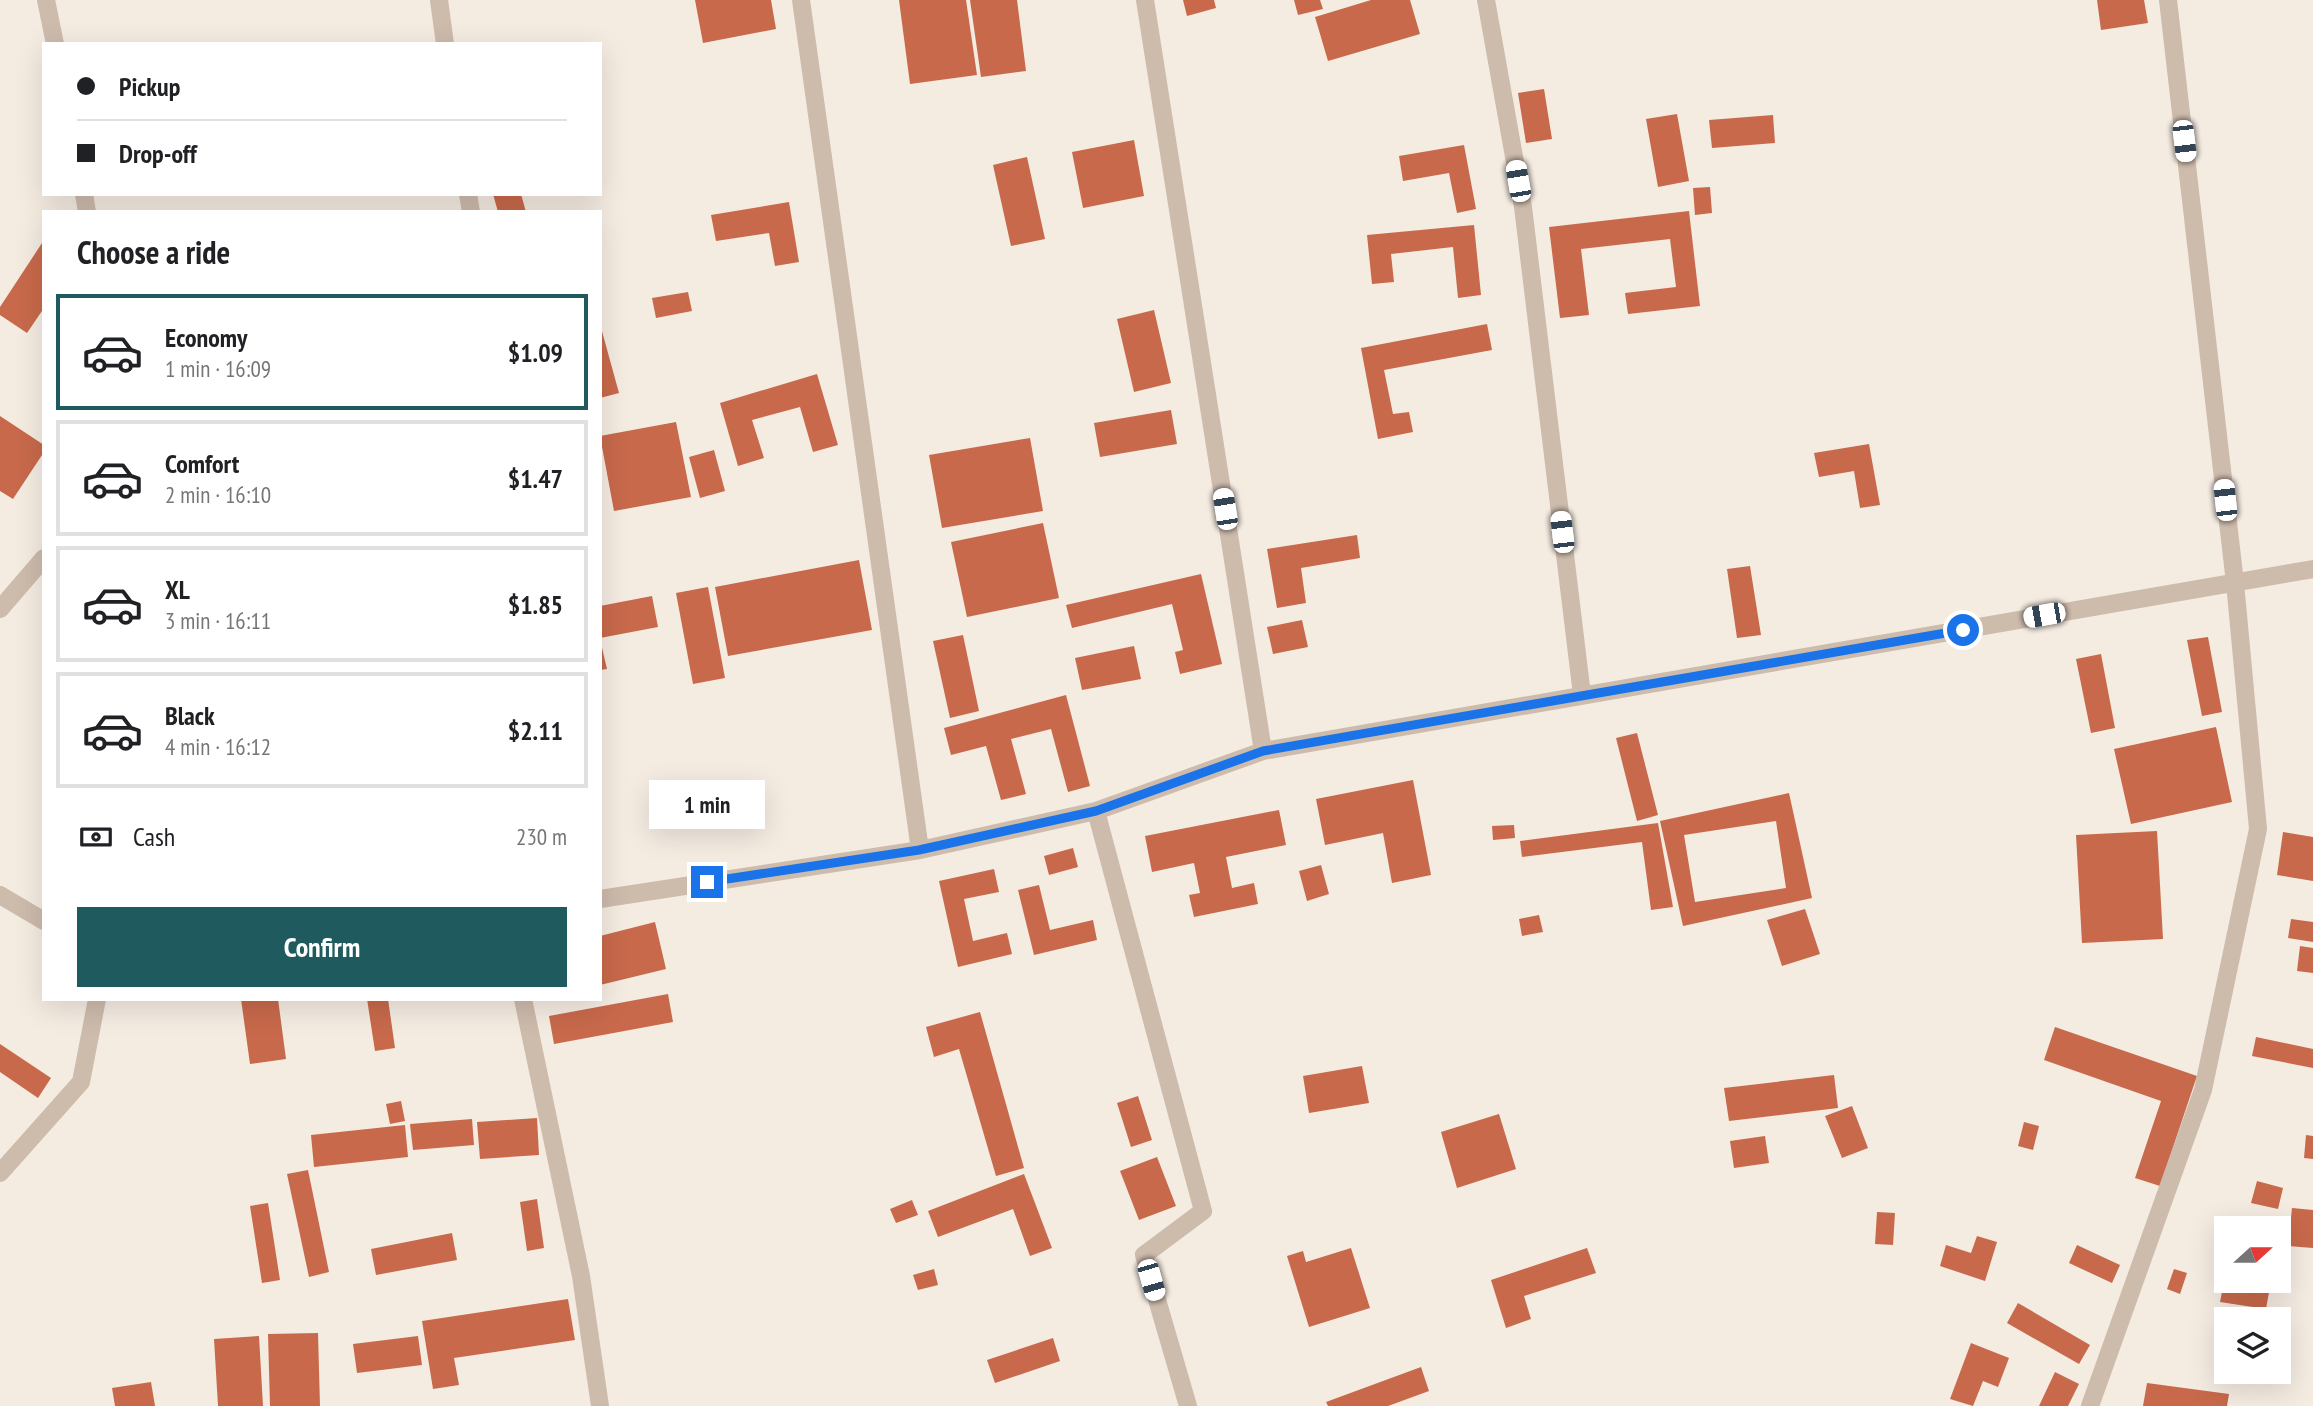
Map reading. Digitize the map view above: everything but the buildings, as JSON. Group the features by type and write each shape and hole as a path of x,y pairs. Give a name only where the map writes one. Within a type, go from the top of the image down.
{"street":[{"path":"54,0 46,0 55,42"},
{"path":"439,0 445,42"},
{"path":"801,0 919,850"},
{"path":"1145,0 1263,751"},
{"path":"1486,0 1523,207 1582,695"},
{"path":"2090,1406 2203,1090 2258,829 2235,583 2168,0"},
{"path":"0,609 42,560"},
{"path":"602,898 919,850 1096,811 1263,751 2313,569"},
{"path":"1096,811 1203,1210 1144,1255 1188,1406"},
{"path":"0,895 42,920"},
{"path":"0,1173 81,1082 97,1001"},
{"path":"523,1001 582,1276 600,1406"}],"route":[{"path":"707,882 919,850 1096,811 1263,751 1963,630"}]}
